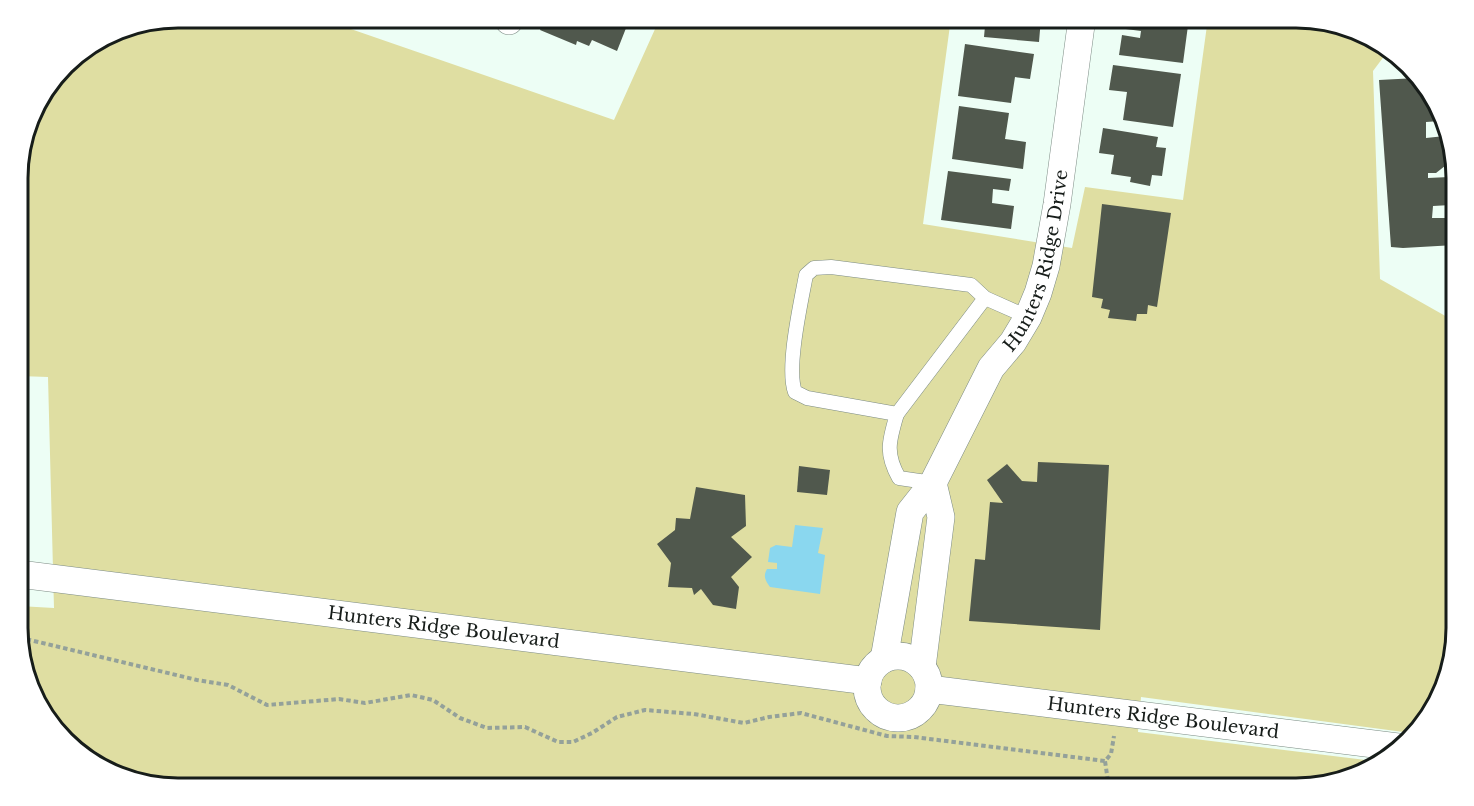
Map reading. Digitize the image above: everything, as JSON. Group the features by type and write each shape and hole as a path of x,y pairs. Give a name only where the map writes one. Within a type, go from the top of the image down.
{"street":[{"name":"Hunters Ridge Drive","path":"884,659 910,512 933,483 991,368 1013,342 1028,317 1038,293 1048,256 1057,204 1081,28"},
{"path":"926,678 915,660 894,655 876,665 868,681 868,694 872,704 879,711 898,718 907,717 924,705 941,518 933,483"},
{"name":"Hunters Ridge Boulevard","path":"28,575 868,681"},
{"name":"Hunters Ridge Boulevard","path":"926,678 1387,745"}],"lane":[{"path":"897,414 807,398 795,392 793,386 794,347 806,275 814,268 831,267 972,285 985,298 1028,317"},
{"path":"933,483 899,478 890,463 888,443 897,414 985,298"}],"path":[{"path":"29,640 197,680 228,685 267,705 339,699 365,703 411,695 433,700 460,718 487,728 525,727 558,742 573,742 592,734 617,717 645,710 694,714 744,723 801,713 887,736 914,737 1105,761 1107,777"}],"shaded area":[{"path":"178,28 348,28 614,120 655,28 950,28 923,224 1072,248 1085,187 1183,200 1207,28 1315,30 1353,40 1384,57 1373,71 1380,279 1445,316 1445,637 1443,657 1434,685 1425,703 1404,732 1141,697 1138,732 1365,760 1344,770 1305,777 178,778 159,776 121,766 87,747 54,711 40,685 34,666 28,628 28,607 54,608 48,377 28,376 28,178 31,149 36,130 54,95 80,66 103,49 121,40 149,31"}],"water":[{"path":"795,525 823,528 818,553 825,555 820,594 770,587 766,580 767,569 777,569 777,563 768,562 770,548 776,545 792,547"}],"building":[{"path":"541,28 626,28 617,51 592,40 589,46 577,41 576,45 540,30"},
{"path":"985,28 1040,28 1039,42 984,37"},
{"path":"1118,28 1188,28 1183,63 1119,55 1122,35 1140,38 1141,31"},
{"path":"965,44 1034,54 1030,79 1015,77 1011,103 958,96"},
{"path":"1113,65 1181,74 1173,127 1123,120 1127,92 1109,90"},
{"path":"1408,78 1425,103 1434,121 1426,122 1426,138 1439,137 1445,166 1436,173 1428,173 1428,178 1445,177 1445,205 1433,206 1432,218 1445,218 1445,246 1391,247 1379,80"},
{"path":"959,106 1009,113 1005,139 1026,142 1023,169 952,159"},
{"path":"1103,128 1158,137 1156,147 1166,148 1162,176 1152,175 1150,186 1130,182 1131,177 1111,174 1114,155 1099,153"},
{"path":"948,171 1011,179 1009,191 993,189 992,203 1014,206 1011,229 941,220"},
{"path":"1102,204 1171,213 1157,307 1148,305 1147,314 1137,314 1136,321 1108,318 1110,310 1101,308 1103,299 1092,297"},
{"path":"1038,462 1109,465 1100,630 969,621 975,559 985,560 990,502 1003,503 987,480 1007,464 1022,481 1037,482"},
{"path":"799,466 830,470 827,495 797,492"},
{"path":"696,487 745,495 746,526 731,537 752,557 731,577 739,587 736,609 713,605 701,589 694,595 692,588 668,587 671,563 657,544 675,530 676,518 690,519"}]}
